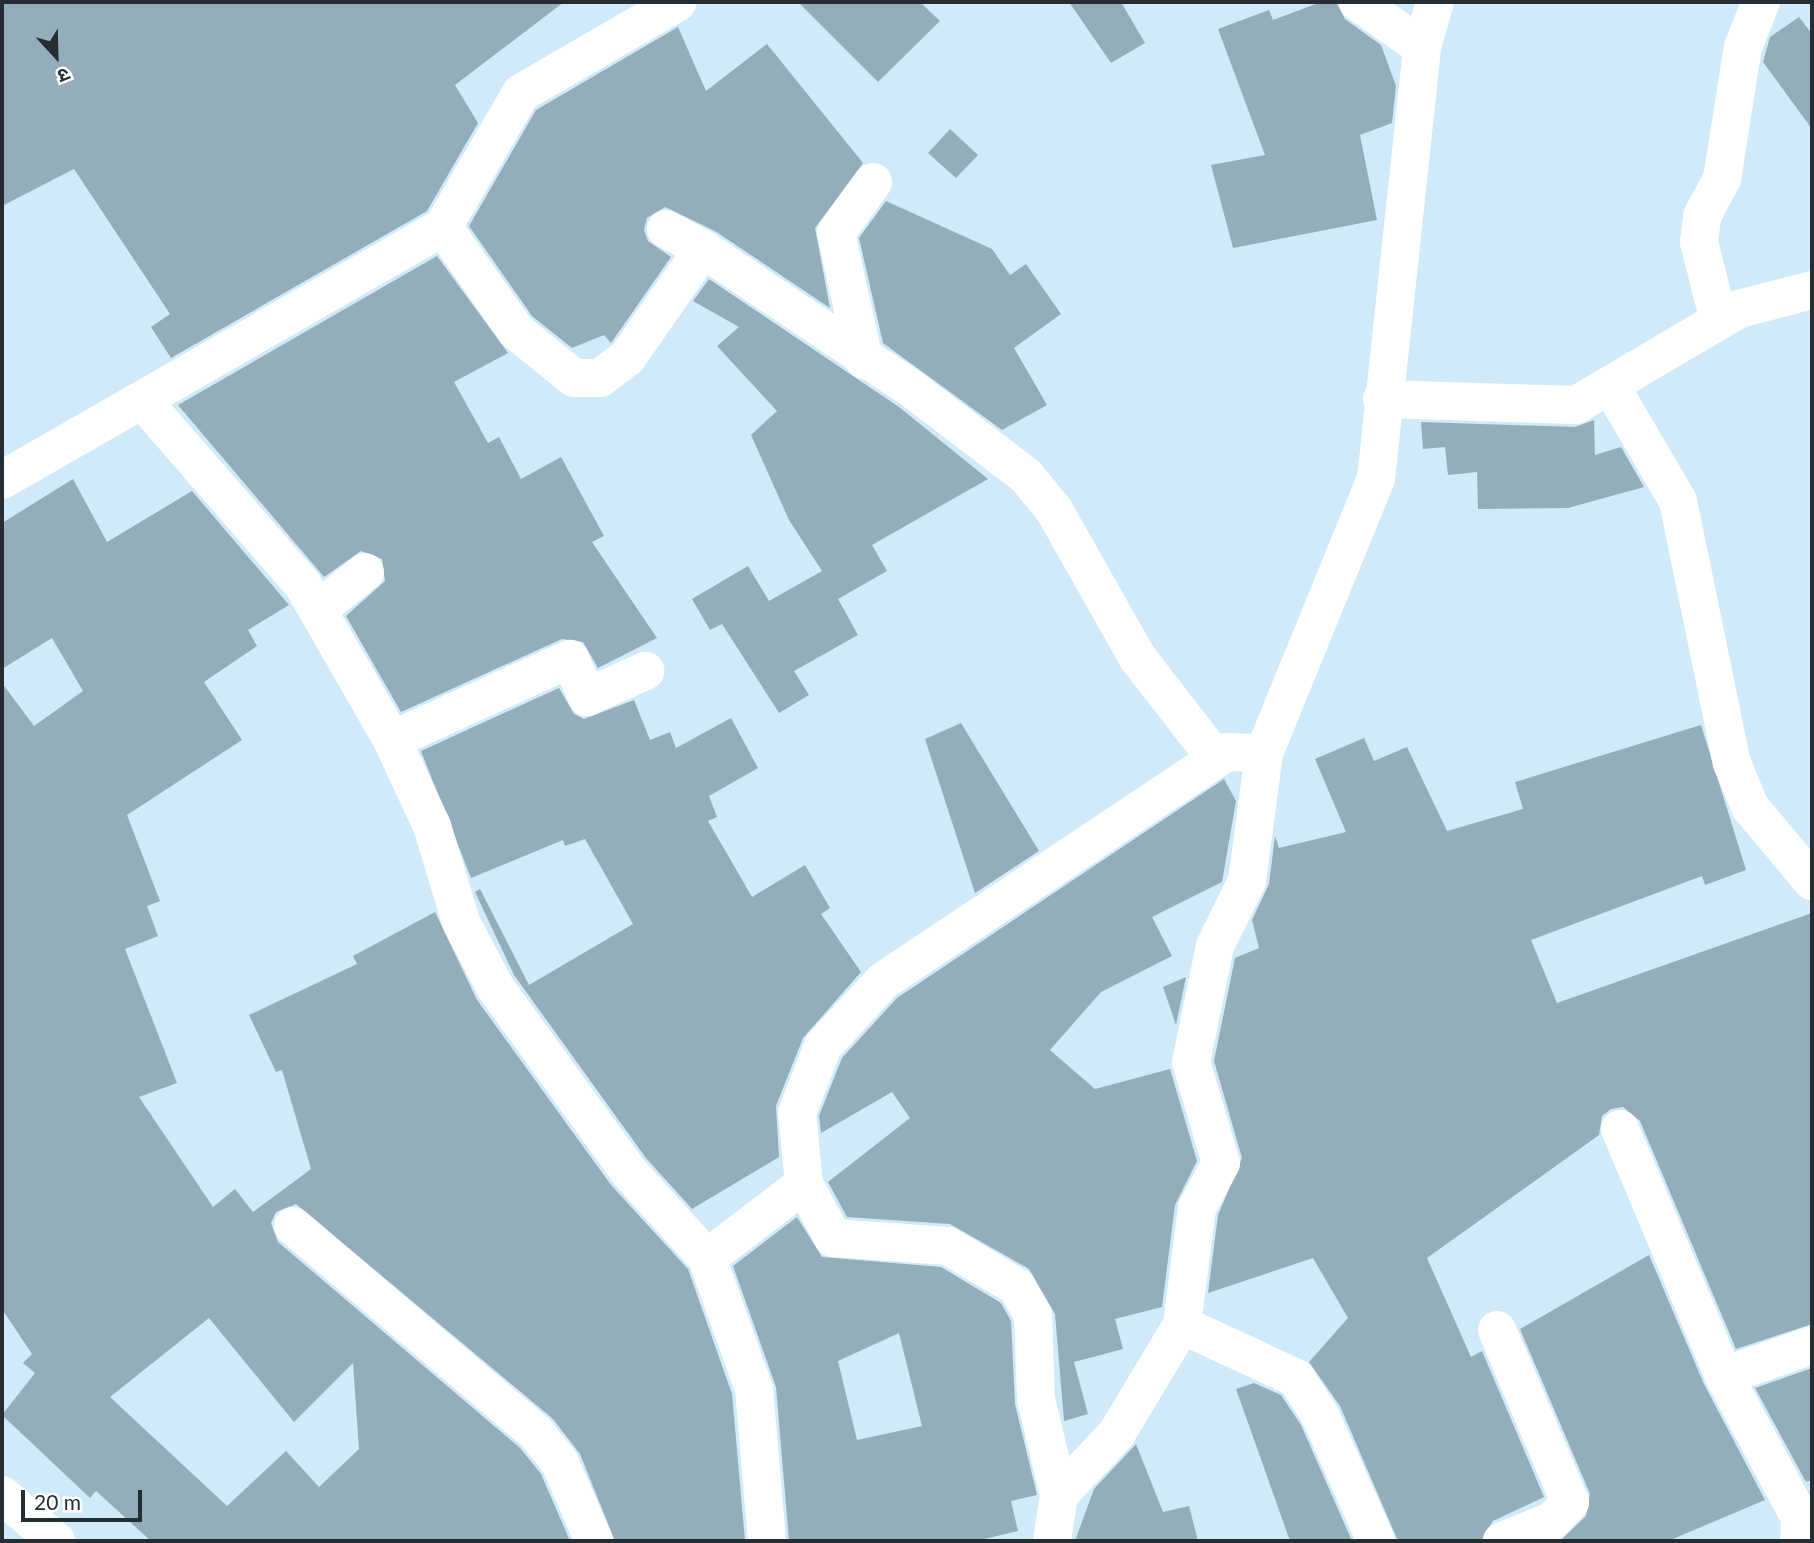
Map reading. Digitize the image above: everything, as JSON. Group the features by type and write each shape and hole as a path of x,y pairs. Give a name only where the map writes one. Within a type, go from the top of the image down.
{"street":[{"path":"1358,2 1422,47"},
{"path":"1059,1495 1117,1433 1182,1325 1197,1208 1221,1163 1191,1062 1215,946 1247,881 1264,753 1376,479 1382,399 1422,47 1435,2"},
{"path":"1719,321 1699,242 1702,216 1723,179 1743,47 1761,2"},
{"path":"7,464 143,401 443,227 521,93 657,8"},
{"path":"864,360 836,233 873,181"},
{"path":"443,227 516,331 561,371 587,381 627,358 703,249"},
{"path":"666,229 703,249 1026,476 1054,510 1137,657 1216,759"},
{"path":"1382,399 1576,405 1761,299 1812,290"},
{"path":"1610,385 1678,501 1732,763 1750,807 1812,881"},
{"path":"143,401 319,609 392,740 432,826 461,922 495,987 629,1172 706,1258 754,1389 767,1541"},
{"path":"319,609 365,572"},
{"path":"392,740 570,659 587,697 645,671"},
{"path":"1052,1541 1059,1495 1036,1399 1033,1315 1017,1287 948,1246 841,1243 827,1231 804,1184 797,1113 824,1046 851,1010 929,948 1226,752 1264,753"},
{"path":"1620,1129 1724,1376 1799,1488 1799,1541"},
{"path":"706,1258 804,1184"},
{"path":"293,1226 536,1433 560,1463 594,1541"},
{"path":"1182,1325 1296,1378 1320,1415 1376,1541"},
{"path":"1497,1330 1570,1502 1552,1521 1502,1541"},
{"path":"1724,1376 1812,1345"},
{"path":"2,1494 56,1541"}],"building":[{"path":"2,2 564,2 455,85 478,123 427,211 171,358 151,327 170,314 74,169 2,206"},
{"path":"798,2 920,2 940,21 878,82"},
{"path":"1069,2 1121,2 1145,43 1111,63"},
{"path":"1321,2 1336,2 1345,19 1381,45 1396,86 1392,123 1360,135 1377,220 1233,248 1211,165 1265,155 1218,29 1269,10 1273,20"},
{"path":"1799,17 1812,34 1812,129 1763,62 1770,37"},
{"path":"678,27 706,91 767,44 863,163 815,228 830,308 715,231 665,207 647,218 644,230 648,241 671,257 611,343 604,335 572,348 532,316 469,226 536,110"},
{"path":"950,129 978,155 956,178 928,153"},
{"path":"886,201 992,249 1010,275 1026,264 1061,314 1014,348 1047,405 1002,430 883,343 859,238"},
{"path":"437,256 508,353 454,382 488,443 499,437 521,479 561,457 604,536 592,542 657,638 598,668 583,642 562,639 401,712 346,616 385,581 382,559 361,551 324,577 178,405"},
{"path":"709,279 899,407 988,479 872,545 887,571 838,599 858,635 794,671 809,695 779,713 722,624 710,630 692,599 748,566 769,601 822,571 789,520 751,435 777,411 717,346 739,327 693,301"},
{"path":"1594,420 1595,455 1621,447 1644,487 1568,508 1478,509 1477,472 1448,475 1445,447 1423,449 1421,422 1575,427"},
{"path":"73,479 107,542 192,491 289,605 248,630 257,646 204,682 242,740 127,815 160,901 147,906 158,936 125,949 177,1083 139,1097 213,1207 235,1189 253,1212 311,1169 282,1070 276,1072 249,1015 357,964 353,956 435,912 477,1000 611,1185 688,1269 732,1394 745,1541 615,1541 580,1454 553,1419 296,1204 276,1212 271,1223 278,1242 520,1448 541,1474 570,1541 151,1541 96,1491 90,1498 2,1415 35,1373 23,1363 32,1354 2,1309 2,683 34,726 83,691 52,638 2,669 2,523","holes":["209,1318 294,1422 353,1363 359,1449 319,1487 286,1451 227,1506 110,1397"]},
{"path":"559,688 574,714 584,719 634,700 650,740 670,732 676,748 731,718 758,768 709,796 717,817 708,821 752,897 805,865 830,908 821,914 861,972 803,1038 776,1106 779,1157 692,1209 646,1158 514,975 475,892 480,889 529,985 633,924 585,839 565,846 563,840 471,878 421,751"},
{"path":"961,723 1039,851 975,893 925,739"},
{"path":"1701,725 1746,870 1705,885 1702,876 1531,940 1557,1003 1812,913 1812,1324 1736,1349 1640,1121 1623,1107 1611,1109 1602,1116 1599,1135 1427,1258 1471,1357 1482,1351 1544,1497 1493,1521 1481,1541 1398,1541 1340,1406 1309,1362 1348,1318 1313,1258 1208,1293 1218,1215 1242,1158 1214,1061 1235,958 1259,948 1252,920 1269,884 1275,836 1279,848 1346,832 1315,759 1364,738 1374,761 1407,747 1447,831 1523,809 1515,782"},
{"path":"1224,779 1236,801 1222,882 1152,917 1172,956 1101,992 1050,1050 1095,1089 1170,1069 1197,1161 1175,1205 1162,1307 1115,1319 1123,1349 1074,1362 1088,1414 1064,1421 1055,1314 1029,1269 950,1224 847,1217 828,1182 910,1118 892,1092 821,1133 819,1116 842,1058 897,998"},
{"path":"1186,977 1176,1025 1163,987"},
{"path":"797,1217 822,1257 941,1267 1001,1303 1011,1321 1015,1404 1037,1495 1011,1501 1018,1531 976,1541 789,1541 776,1387 733,1266","holes":["899,1333 922,1426 857,1440 838,1361"]},
{"path":"1649,1255 1704,1384 1765,1500 1668,1541 1560,1541 1586,1516 1590,1494 1520,1329"},
{"path":"1812,1368 1812,1480 1806,1482 1755,1388"},
{"path":"1254,1383 1281,1395 1301,1425 1352,1541 1290,1541 1236,1389"},
{"path":"1136,1444 1163,1512 1189,1506 1198,1541 1075,1541 1094,1489"}]}
